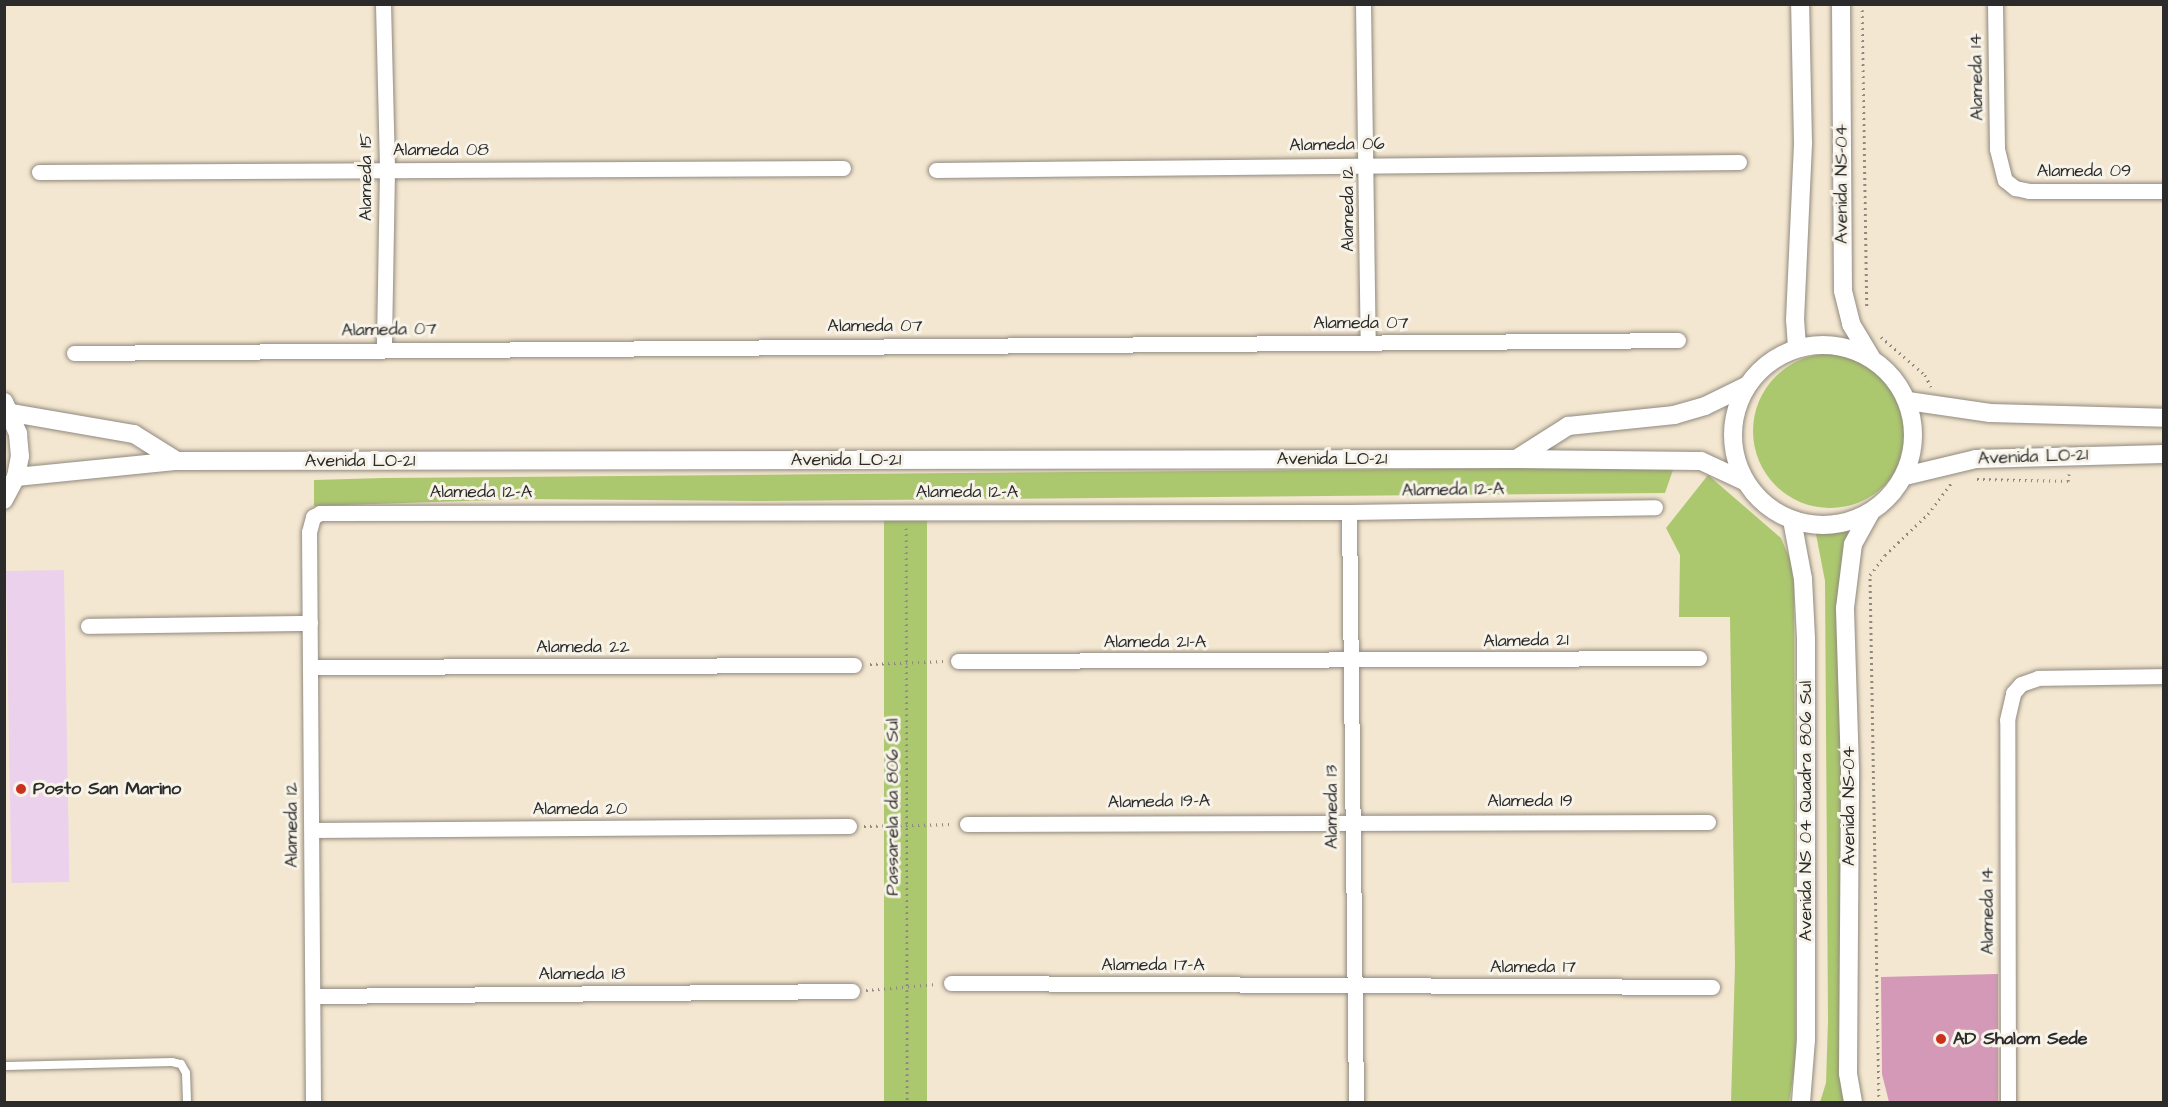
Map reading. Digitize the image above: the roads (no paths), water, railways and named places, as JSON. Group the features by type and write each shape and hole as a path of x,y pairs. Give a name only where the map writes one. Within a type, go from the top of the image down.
{"street":[{"name":"Alameda 15","path":"383,4 387,170 384,350"},
{"name":"Alameda 12","path":"1363,4 1368,164 1368,342"},
{"path":"1797,347 1795,320 1803,143 1800,4"},
{"name":"Avenida NS-04","path":"1841,4 1843,291 1851,324 1870,357"},
{"name":"Alameda 14","path":"1995,4 1997,148"},
{"name":"Alameda 09","path":"1997,148 2005,180 2015,188 2163,191"},
{"name":"Alameda 06","path":"936,170 1739,162"},
{"name":"Alameda 08","path":"39,172 843,168"},
{"name":"Alameda 07","path":"74,353 1678,340"},
{"path":"1835,344 1870,357 1893,376 1908,401 1914,426 1913,452 1905,476 1890,497 1870,513 1836,524 1818,525 1792,520 1764,505 1744,481 1733,439 1734,417 1746,386 1768,362 1797,347 1835,344"},
{"path":"1516,459 1568,426 1674,415 1705,406 1746,386"},
{"path":"1908,401 1990,413 2163,418"},
{"path":"4,500 16,477 20,456 8,407 134,434 177,461"},
{"name":"Avenida LO-21","path":"1905,476 1951,462 2071,453 2163,453"},
{"name":"Avenida LO-21","path":"16,477 177,461 1516,459 1701,461 1744,481"},
{"name":"Alameda 12-A","path":"310,548 313,517 330,512 1348,512 1655,507"},
{"name":"Alameda 13","path":"1348,512 1352,662 1356,1102"},
{"name":"Avenida NS-04","path":"1853,1102 1848,1073 1850,769 1845,608 1853,544 1870,513"},
{"name":"Avenida NS 04 Quadra 806 Sul","path":"1792,520 1803,579 1806,639 1806,1040 1801,1102"},
{"name":"Alameda 12","path":"310,548 313,1102"},
{"path":"88,626 310,623"},
{"name":"Alameda 21","path":"1352,662 1700,658"},
{"name":"Alameda 21-A","path":"958,661 1352,662"},
{"name":"Alameda 22","path":"311,668 854,665"},
{"name":"Alameda 14","path":"2008,1102 2007,720 2013,693 2021,684 2038,678 2163,676"},
{"name":"Alameda 19","path":"1352,820 1708,822"},
{"name":"Alameda 19-A","path":"967,824 1352,820"},
{"name":"Alameda 20","path":"312,830 849,826"},
{"name":"Alameda 17-A","path":"951,983 1354,986"},
{"name":"Alameda 17","path":"1354,986 1712,987"},
{"name":"Alameda 18","path":"313,996 852,992"}],"lane":[{"path":"6,1066 181,1064 186,1073 187,1102"}],"place":[{"name":"Posto San Marino","path":"21,789"},
{"name":"AD Shalom Sede","path":"1941,1039"}]}
